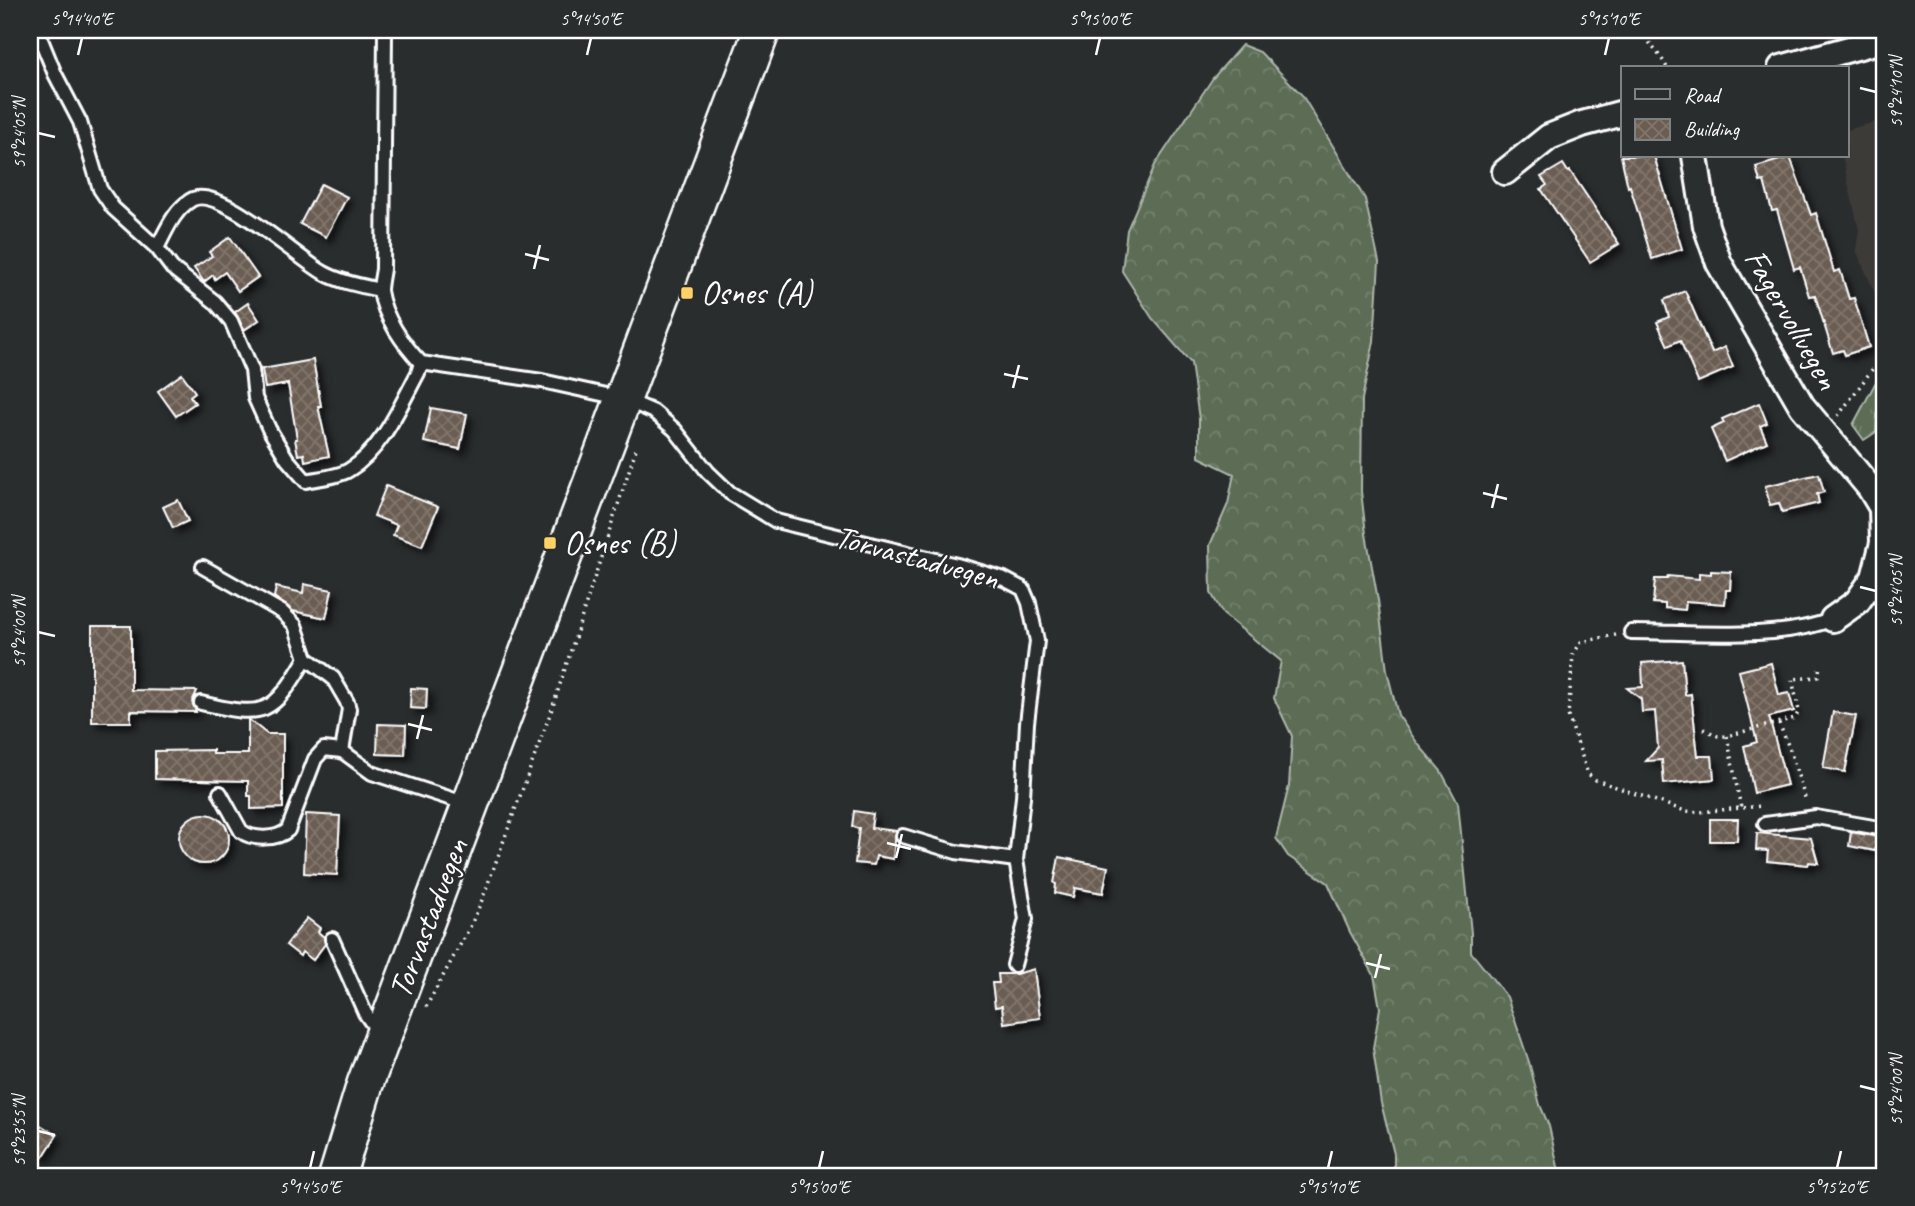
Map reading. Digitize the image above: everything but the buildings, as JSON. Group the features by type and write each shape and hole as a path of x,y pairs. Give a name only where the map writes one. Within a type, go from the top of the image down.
{"main road":[{"name":"Torvastadvegen","path":"337,1176 350,1127 385,1030 762,30"}],"street":[{"path":"1789,66 1885,39"},
{"path":"1504,172 1549,137 1582,124 1621,114"},
{"name":"Fagervollvegen","path":"1695,158 1706,226 1719,263 1802,406 1880,495 1884,531 1878,567 1866,593 1846,612 1833,619"}],"lane":[{"path":"37,30 55,74 80,122 100,189 113,208 157,248 172,268 215,302 231,321 252,370 255,398 269,429 287,459 306,481 347,472 362,459 381,438 421,363 390,320 380,290 383,269 385,30"},
{"path":"157,248 175,215 192,198 206,197 228,206 273,234 301,258 326,274 380,290"},
{"name":"Torvastadvegen","path":"421,363 542,381 624,399 654,412 675,430 708,472 730,493 776,521 957,565 1004,579 1023,589 1037,641 1027,723 1016,860 1026,919 1014,965"},
{"path":"203,568 282,612 295,625 306,658 333,678 349,709 342,751 324,749 315,759 288,830 279,836 245,835 220,793"},
{"name":"Fagervollvegen","path":"1631,632 1755,632 1803,627 1833,619"},
{"path":"201,703 251,713 266,709 281,696 306,658"},
{"name":"Torvastadvegen","path":"342,751 372,773 471,805"},
{"path":"1765,824 1816,817 1885,829"},
{"path":"903,836 956,852 1016,860"},
{"name":"Torvastadvegen","path":"332,939 365,1013 372,1023 385,1030"}],"path":[{"path":"1643,30 1666,66"},
{"path":"1825,435 1885,352"},
{"path":"423,1013 482,901 553,706 636,448"},
{"path":"1631,632 1587,639 1577,645 1573,655 1567,715 1588,774 1596,780 1685,811 1765,806"},
{"path":"1704,729 1718,736 1727,736 1792,720 1798,714 1792,679 1818,677 1820,666"},
{"path":"1779,723 1790,750 1804,803 1816,817"},
{"path":"1727,736 1741,808"}],"shaded area":[{"path":"1885,119 1885,316 1856,250 1859,230 1842,158 1848,158 1848,130"}],"green space":[{"path":"1242,45 1260,52 1302,95 1365,199 1379,262 1374,341 1362,399 1361,491 1387,671 1398,715 1441,771 1458,803 1471,952 1507,997 1549,1126 1560,1176 1394,1176 1394,1154 1381,1103 1373,1048 1380,1008 1374,975 1350,932 1328,883 1288,856 1276,838 1289,786 1292,736 1274,698 1281,661 1223,614 1211,593 1210,545 1228,504 1234,474 1199,457 1199,419 1191,363 1152,318 1122,271 1127,230 1155,165 1213,78"},
{"path":"1878,378 1885,383 1885,388 1878,401 1876,432 1864,440 1853,425"}],"place":[{"name":"Osnes (A)","path":"687,293"},
{"name":"Osnes (B)","path":"550,543"}]}
